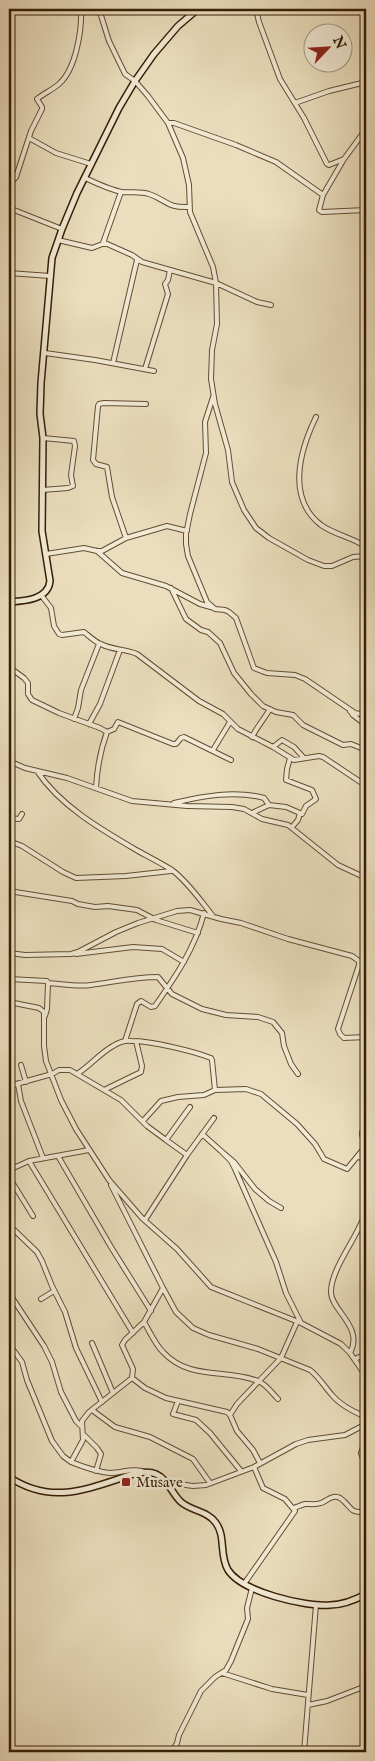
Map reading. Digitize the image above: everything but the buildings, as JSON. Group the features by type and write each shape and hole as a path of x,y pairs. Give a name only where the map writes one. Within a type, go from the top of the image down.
{"main road":[{"path":"9,602 30,600 41,595 49,588 50,581 42,531 43,438 40,414 52,258 62,228 119,108 154,54 178,26 198,9"},
{"path":"9,1477 34,1490 55,1493 99,1486 143,1472 156,1474 168,1484 180,1501 209,1516 217,1525 222,1534 222,1551 226,1565 231,1573 244,1584 264,1594 316,1604 346,1603 366,1594"}],"street":[{"path":"9,185 16,177 29,138 42,109 37,99 59,84 73,60 80,33 81,9"},
{"path":"99,9 115,55 125,74 135,81 168,123 183,158 188,185 189,207 213,266 216,283 217,324 210,369 235,491 244,510 256,528 269,538 308,560 324,566 332,566 353,557 366,556"},
{"path":"256,9 280,79 304,118 327,164 344,159"},
{"path":"295,103 329,91 366,82"},
{"path":"168,123 174,123 214,137 276,162 323,195"},
{"path":"366,129 344,159 319,205 322,212 366,210"},
{"path":"29,138 59,154 91,164"},
{"path":"85,178 121,192 151,194 177,208 189,207"},
{"path":"58,240 92,248 96,248 103,243 121,192"},
{"path":"9,208 62,228"},
{"path":"103,243 132,255 137,260 216,283 257,302 271,305"},
{"path":"113,363 137,260"},
{"path":"145,369 168,294 165,284 170,270"},
{"path":"9,273 50,276"},
{"path":"45,353 154,371"},
{"path":"214,395 205,422 206,452 187,531 188,556 206,602 215,609"},
{"path":"126,538 112,497 106,467 96,464 93,460 98,406 104,403 146,404"},
{"path":"316,417 308,433 300,465 298,481 303,500 312,516 320,524 332,532 354,540 366,547"},
{"path":"42,490 73,486 71,475 75,446 74,441 43,438"},
{"path":"46,554 84,548 97,551 106,549 126,538 168,526 187,531"},
{"path":"97,551 122,573 158,583 205,607 225,610 232,614 236,618 254,668 267,673 294,675 305,678 355,713 366,715"},
{"path":"171,588 186,619 192,625 208,632 215,638 227,656 234,673 264,706 293,715 303,725 343,745 351,744 366,750"},
{"path":"41,595 51,608 54,626 58,634 84,632 99,644 129,651 147,661 199,701 223,714 238,729 290,758 297,760 323,757 362,783 366,789"},
{"path":"74,719 81,690 99,644"},
{"path":"89,724 100,704 120,650"},
{"path":"9,667 14,669 28,683 28,694 32,700 74,719 107,732 114,729 118,722 173,744 176,744 184,737 231,760"},
{"path":"252,737 270,709"},
{"path":"349,709 353,715 366,725"},
{"path":"213,750 230,722"},
{"path":"96,788 98,764 107,732"},
{"path":"273,747 282,740 294,746 304,758"},
{"path":"290,758 286,780 312,790 316,799 306,806 292,827"},
{"path":"9,761 37,771 67,778 132,801 244,809 262,819 280,822 292,827 338,865 366,878"},
{"path":"37,771 57,795 84,816 173,871 213,916"},
{"path":"169,804 203,796 252,794 264,798 269,805"},
{"path":"252,814 269,805 286,807 300,813"},
{"path":"9,818 19,819 22,814"},
{"path":"9,841 22,846 76,878 126,876 173,871"},
{"path":"9,892 72,901 78,904 137,910 153,918 198,933"},
{"path":"73,954 116,932 153,918 186,910 241,922 288,939 357,959 360,965 338,1029 344,1038 366,1037"},
{"path":"126,1041 137,1004 141,1001 153,1007 168,988 184,962 198,933 204,913"},
{"path":"9,953 25,955 80,954 133,947 162,949 184,962"},
{"path":"9,979 43,980 48,983 74,986 91,985 114,980 158,977 172,994 202,1009 226,1015 258,1016 273,1022 282,1033 284,1046 291,1064 298,1074"},
{"path":"48,983 44,1046 46,1061 61,1100 76,1130 109,1180 176,1312 193,1328 209,1335 240,1343 310,1370 333,1396 344,1405 366,1417"},
{"path":"9,1002 42,1009 45,1016"},
{"path":"77,1074 113,1046 126,1041 136,1041 211,1058 215,1090"},
{"path":"104,1090 141,1072 142,1066 136,1041"},
{"path":"21,1065 26,1082"},
{"path":"9,1086 64,1069 70,1070 121,1100 143,1121 187,1155"},
{"path":"18,1084 21,1101 43,1158"},
{"path":"143,1121 161,1101 178,1097 204,1095 215,1090 246,1089 261,1094 297,1124 315,1144 324,1159 347,1169 365,1148 362,1134 363,1129 366,1127"},
{"path":"166,1140 190,1107"},
{"path":"145,1220 187,1155 214,1118"},
{"path":"202,1134 231,1161 279,1271 299,1323"},
{"path":"9,1170 28,1161 89,1150"},
{"path":"221,1152 234,1162 255,1189 269,1201 282,1208"},
{"path":"58,1156 151,1311"},
{"path":"358,1157 366,1159"},
{"path":"28,1161 133,1333"},
{"path":"9,1177 34,1216"},
{"path":"109,1180 145,1220 176,1249 211,1287 299,1323 341,1344 350,1352 366,1376"},
{"path":"350,1352 354,1339 346,1318 332,1297 331,1290 339,1265 357,1234 366,1211"},
{"path":"9,1225 37,1252 65,1312 76,1348 102,1402"},
{"path":"9,1234 16,1232"},
{"path":"96,1471 101,1454 98,1448 84,1435 82,1421 92,1410 132,1378 133,1369 122,1345 144,1322 163,1288"},
{"path":"41,1299 54,1291"},
{"path":"9,1293 44,1346 52,1362 61,1392 76,1421 82,1428"},
{"path":"144,1322 163,1352 176,1362 196,1372 228,1374 259,1382 278,1399"},
{"path":"230,1415 237,1404 281,1358 299,1323"},
{"path":"9,1344 22,1362 27,1380 52,1441 63,1456 71,1462 96,1471 110,1473 132,1470 143,1472"},
{"path":"92,1344 113,1393"},
{"path":"355,1359 366,1354"},
{"path":"132,1378 154,1392 178,1401 221,1410 230,1415 237,1431 253,1450 260,1464"},
{"path":"178,1401 173,1414 196,1420 210,1433 241,1471"},
{"path":"92,1410 115,1427 150,1437 193,1459 210,1483"},
{"path":"168,1484 199,1486 210,1483 254,1467 296,1444 308,1440 345,1435 366,1424"},
{"path":"71,1462 84,1435"},
{"path":"366,1438 361,1454 366,1467"},
{"path":"244,1584 295,1511 285,1500 263,1488 254,1467"},
{"path":"294,1508 304,1504 322,1503 332,1497 337,1497 356,1512 366,1511"},
{"path":"172,1752 201,1691 215,1677 228,1668 248,1619 247,1608 252,1588"},
{"path":"304,1752 316,1604"},
{"path":"222,1673 272,1689 308,1695"},
{"path":"308,1705 366,1686"}],"place":[{"name":"Musave","path":"126,1482"}]}
